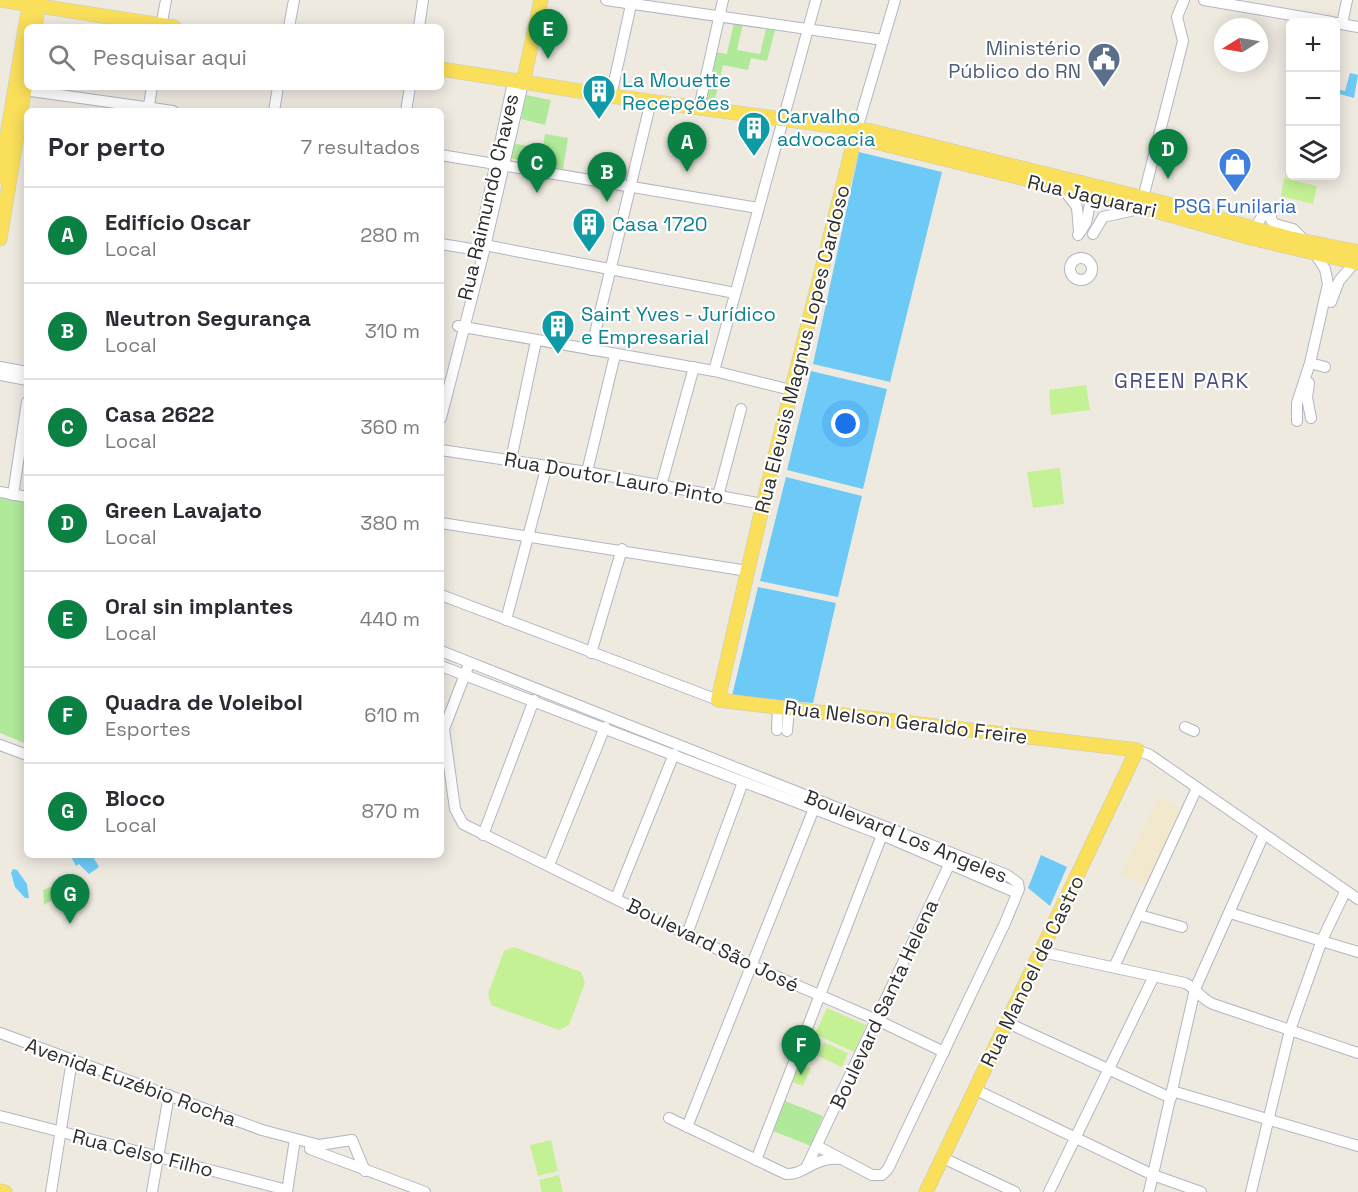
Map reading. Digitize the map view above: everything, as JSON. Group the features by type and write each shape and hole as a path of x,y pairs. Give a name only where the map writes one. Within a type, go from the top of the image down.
{"main road":[{"path":"0,0 34,3 155,24"},
{"name":"Rua Raimundo Chaves","path":"518,83 532,0"},
{"name":"Rua Raimundo Chaves","path":"518,83 541,0"},
{"path":"34,3 35,24"},
{"path":"30,24 34,3"},
{"path":"0,177 24,54"},
{"name":"Rua Jaguarari","path":"444,70 518,83 827,126 1254,229 1357,259"},
{"path":"0,237 24,90"},
{"name":"Rua Jaguarari","path":"856,133 1064,190 1093,191"},
{"name":"Rua Eleusis Magnus Lopes Cardoso","path":"718,700 763,504 856,133"},
{"name":"Rua Jaguarari","path":"1143,203 1251,238 1310,247"},
{"name":"Rua Nelson Geraldo Freire","path":"718,700 1137,750"},
{"name":"Rua Manoel de Castro","path":"926,1192 1137,750"},
{"path":"0,1191 5,1192"}],"street":[{"path":"166,0 166,24"},
{"path":"290,24 294,0"},
{"path":"419,24 423,0"},
{"path":"606,0 883,40"},
{"path":"699,108 723,0"},
{"path":"714,371 816,0"},
{"name":"Rua Eleusis Magnus Lopes Cardoso","path":"856,133 895,0"},
{"path":"1093,234 1103,217 1143,203 1181,49 1183,35 1177,17 1184,0"},
{"path":"1204,0 1307,18"},
{"path":"1338,18 1347,0"},
{"path":"611,96 632,2"},
{"path":"1340,24 1358,27"},
{"name":"Rua Raimundo Chaves","path":"444,404 518,83"},
{"path":"24,90 141,108"},
{"path":"148,108 151,90"},
{"path":"274,108 278,90"},
{"path":"406,108 410,90"},
{"path":"591,350 651,101"},
{"path":"444,156 758,208"},
{"path":"1064,190 1077,207 1078,235 1086,222 1093,191"},
{"path":"1254,229 1269,209 1271,220 1275,225 1293,230 1322,261 1334,280"},
{"path":"444,244 481,248 735,293"},
{"path":"1311,418 1307,396 1317,365 1334,280 1357,259"},
{"path":"461,327 694,367 791,390"},
{"name":"Rua Raimundo Chaves","path":"444,383 461,327"},
{"path":"511,460 536,341"},
{"path":"587,472 598,442 615,355"},
{"path":"1297,421 1297,403 1317,365"},
{"path":"0,367 24,371"},
{"path":"661,486 694,367"},
{"path":"0,375 24,379"},
{"path":"718,496 741,409"},
{"path":"13,495 24,422"},
{"name":"Rua Doutor Lauro Pinto","path":"444,449 763,504"},
{"path":"506,620 530,536 546,465"},
{"path":"0,492 24,497"},
{"path":"444,523 622,549 748,571"},
{"path":"591,653 622,549"},
{"name":"Rua Nelson Geraldo Freire","path":"444,596 718,700"},
{"name":"Boulevard Los Angeles","path":"444,653 467,669 534,700 605,728 628,731"},
{"name":"Boulevard Los Angeles","path":"444,666 467,669 994,876"},
{"name":"Boulevard São José","path":"467,669 444,729 444,747 457,816 463,824 752,966 877,1020 944,1052"},
{"path":"483,835 534,700"},
{"path":"782,731 784,707"},
{"path":"549,865 605,728"},
{"name":"Boulevard Los Angeles","path":"654,741 674,754 742,782 765,785"},
{"path":"0,745 24,754"},
{"name":"Rua Nelson Geraldo Freire","path":"1137,750 1150,755 1358,899"},
{"path":"616,898 674,754"},
{"path":"687,934 742,782"},
{"path":"1115,966 1197,788"},
{"name":"Boulevard Los Angeles","path":"792,796 813,811 950,863 1016,880 1019,886 1017,893 944,1052"},
{"path":"687,1127 813,811"},
{"path":"1149,1192 1195,989 1264,834"},
{"path":"756,1160 882,836"},
{"name":"Boulevard Santa Helena","path":"807,1166 950,863"},
{"path":"1251,1192 1290,1030 1322,940 1345,891"},
{"path":"1230,913 1358,952"},
{"path":"1139,915 1182,927"},
{"path":"1042,952 1185,983 1195,989 1205,1001 1358,1053"},
{"path":"1049,1192 1077,1140 1154,976"},
{"path":"1008,1023 1108,1071 1172,1094 1358,1146"},
{"name":"Avenida Euzébio Rocha","path":"0,1033 294,1141 365,1171 425,1192"},
{"path":"817,1146 872,1175 882,1176 944,1052"},
{"path":"51,1192 72,1060"},
{"path":"976,1090 1153,1175 1201,1192"},
{"path":"152,1192 169,1095"},
{"name":"Rua Celso Filho","path":"0,1116 287,1191"},
{"path":"669,1118 786,1174 797,1173 824,1159 842,1159"},
{"name":"Avenida Euzébio Rocha","path":"294,1141 319,1146 352,1140 365,1171"},
{"path":"287,1191 294,1141"},
{"path":"334,1157 356,1152"},
{"path":"943,1158 1014,1192"}],"shaded area":[{"path":"1159,795 1182,811 1148,886 1120,874"}],"green space":[{"path":"734,22 743,24 737,50 760,54 766,29 775,30 767,61 751,58 748,70 723,65 714,103 703,102 715,52 727,54"},
{"path":"526,95 551,100 545,125 521,119"},
{"path":"545,134 568,138 563,169 540,164"},
{"path":"513,143 541,149 539,165 510,158"},
{"path":"1284,178 1317,186 1313,204 1281,196"},
{"path":"1086,385 1090,410 1051,415 1049,390"},
{"path":"1060,468 1064,504 1033,508 1027,472"},
{"path":"0,497 24,501 24,743 0,733"},
{"path":"72,884 74,887 44,905 43,890 56,885 59,891"},
{"path":"514,947 581,972 585,983 569,1025 559,1030 491,1005 488,994 504,951"},
{"path":"827,1008 866,1025 854,1052 815,1034"},
{"path":"824,1042 848,1053 842,1067 818,1056"},
{"path":"800,1063 811,1068 803,1086 792,1082"},
{"path":"785,1101 823,1116 811,1146 773,1131"},
{"path":"551,1140 558,1171 538,1176 530,1145"},
{"path":"559,1175 563,1192 542,1192 539,1180"}],"water":[{"path":"1350,73 1358,75 1354,98 1340,94 1340,90 1345,91"},
{"path":"859,152 942,172 890,382 813,364"},
{"path":"811,371 887,389 863,489 787,470"},
{"path":"786,477 862,496 838,597 760,581"},
{"path":"758,587 836,603 813,703 732,696"},
{"path":"1041,855 1067,867 1050,906 1028,888"},
{"path":"72,858 94,858 99,867 89,874 79,864 76,866"},
{"path":"13,869 17,870 27,884 29,898 25,898 15,887 11,873"}],"place":[{"name":"Oral sin implantes","path":"548,59"},
{"name":"Ministério Público do RN","path":"1104,88"},
{"name":"La Mouette Recepções","path":"599,120"},
{"name":"Carvalho advocacia","path":"754,157"},
{"name":"Edifício Oscar","path":"687,172"},
{"name":"Green Lavajato","path":"1168,179"},
{"name":"Casa 2622","path":"537,193"},
{"name":"PSG Funilaria","path":"1235,193"},
{"name":"Neutron Segurança","path":"607,202"},
{"name":"Casa 1720","path":"589,253"},
{"name":"Saint Yves - Jurídico e Empresarial","path":"558,355"},
{"name":"Bloco","path":"70,924"},
{"name":"Quadra de Voleibol","path":"801,1075"}],"district":[{"name":"GREEN PARK","path":"1182,380"}]}
